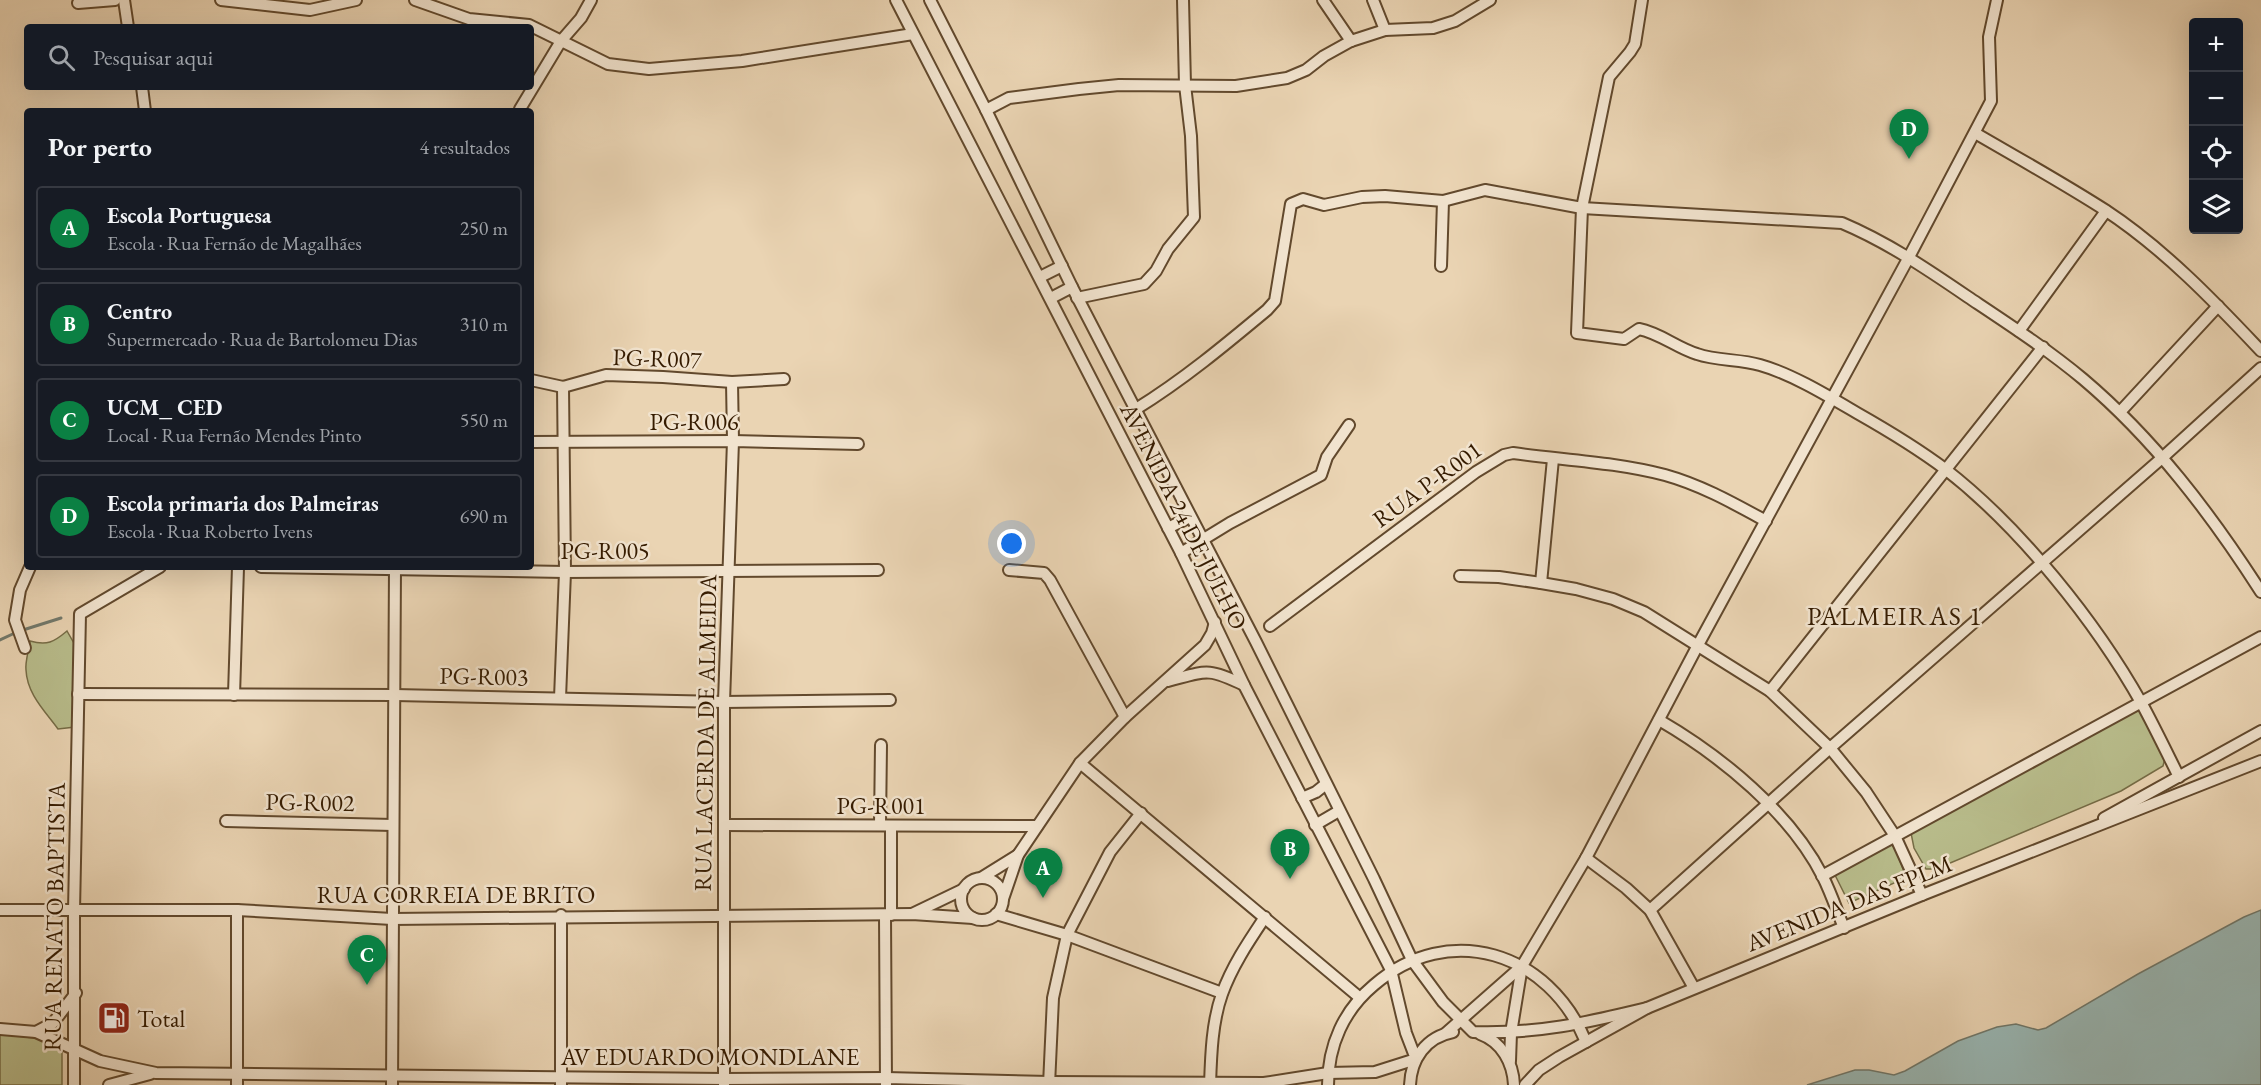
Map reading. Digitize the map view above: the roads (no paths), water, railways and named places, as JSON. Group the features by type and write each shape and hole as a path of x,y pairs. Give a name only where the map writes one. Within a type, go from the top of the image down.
{"street":[{"path":"78,3 115,0"},
{"path":"124,0 128,24"},
{"path":"221,0 310,10 356,0"},
{"path":"415,0 469,19 512,24"},
{"path":"534,86 561,41 581,18 591,0"},
{"name":"AVENIDA 24 DE JULHO","path":"896,0 1181,553 1315,825 1391,970 1406,1034 1416,1059"},
{"name":"AVENIDA 24 DE JULHO","path":"930,0 1077,298 1253,637 1412,960 1443,1002 1473,1032 1495,1042 1510,1062"},
{"path":"1077,298 1144,284 1156,271 1168,249 1194,217 1191,136 1185,85 1184,0"},
{"path":"1323,0 1352,41"},
{"path":"1373,0 1385,30"},
{"path":"986,110 1009,98 1079,88 1119,85 1236,86 1287,78 1306,70 1324,56 1352,41 1385,30 1433,28 1465,16 1490,0"},
{"path":"1642,0 1635,44 1609,77 1582,208 1577,333 1624,339 1636,330 1643,329 1697,354 1759,364 1833,399 1899,437 1946,471 2005,523 2072,599 2142,703 2179,777"},
{"path":"1410,1085 1416,1059 1423,1048 1446,1033 1522,966 1586,858 1991,101 1989,37 1997,0"},
{"path":"534,28 608,64 649,69 742,61 913,34"},
{"path":"142,90 145,108"},
{"path":"521,108 532,90"},
{"path":"1975,133 2106,211 2160,252 2218,306 2261,351"},
{"path":"1136,409 1169,389 1267,310 1275,301 1291,204 1297,200 1303,199 1324,206 1362,197 1385,196 1443,201 1485,190 1582,208 1842,224 1869,234 1909,257 2019,331 2083,379 2120,412 2162,458 2202,507 2261,592"},
{"path":"1441,266 1443,201"},
{"path":"2019,331 2106,211"},
{"path":"1040,277 1062,266"},
{"path":"1050,298 1072,287"},
{"path":"2120,412 2218,306"},
{"path":"1770,691 2043,348"},
{"path":"1650,910 2261,368"},
{"name":"PG-R007","path":"534,381 563,387 606,375 732,382 784,380"},
{"name":"RUA LACERDA DE ALMEIDA","path":"724,1082 724,702 733,441 732,382"},
{"path":"560,698 565,572 563,387"},
{"path":"1181,553 1321,475 1327,457 1349,425"},
{"name":"PG-R006","path":"534,442 733,441 858,444"},
{"name":"RUA P-R001","path":"1270,626 1476,472 1504,455 1513,453 1596,462 1664,475 1694,485 1766,521"},
{"path":"1541,583 1553,459"},
{"path":"1168,528 1190,517"},
{"path":"25,648 15,620 20,590 29,570"},
{"name":"RUA RENATO BAPTISTA","path":"74,1085 73,1048 76,993 74,911 80,614 155,570"},
{"path":"234,694 238,570"},
{"path":"392,1079 395,570"},
{"name":"PG-R005","path":"480,570 565,572 878,570"},
{"path":"1009,570 1037,571 1044,573 1050,580 1125,717"},
{"path":"1460,576 1499,577 1576,588 1631,606 1770,691 1830,748 1866,792 1895,836 1922,895"},
{"path":"964,888 962,902 968,914 973,918 985,919 996,914 1018,855 1080,763 1125,717 1205,645 1215,622"},
{"path":"1822,876 2261,637"},
{"path":"1165,682 1205,671 1223,674 1245,685"},
{"name":"PG-R003","path":"78,694 395,695 724,702 890,700"},
{"path":"1659,720 1717,758 1769,804 1795,836 1822,876 1844,927"},
{"path":"2067,838 2261,731"},
{"path":"881,745 888,915 886,1081"},
{"path":"2067,838 2261,761"},
{"path":"1080,763 1359,997"},
{"path":"1302,798 1316,792 1326,784"},
{"path":"1315,825 1339,811"},
{"path":"1049,1084 1053,998 1067,935 1110,852 1141,813"},
{"name":"PG-R002","path":"226,821 393,825"},
{"name":"PG-R001","path":"725,825 1037,826"},
{"name":"AVENIDA DAS FPLM","path":"1525,1085 1539,1070 1647,1008 2067,838"},
{"path":"912,914 964,888 968,883 981,878 1018,855"},
{"path":"1586,858 1626,888 1650,910 1694,988"},
{"path":"981,878 988,879 999,886 1003,899"},
{"name":"RUA CORREIA DE BRITO","path":"0,910 237,910 392,919 561,915 912,914 973,918"},
{"path":"237,910 237,1079"},
{"path":"996,914 1067,935 1222,993"},
{"path":"561,915 561,1080"},
{"path":"1210,1084 1213,1033 1222,993 1242,952 1265,917"},
{"path":"1328,1085 1333,1045 1346,1016 1359,997 1391,970 1412,960 1437,953 1460,950 1498,956 1522,966 1546,982 1557,993 1579,1025 1586,1042"},
{"path":"1514,1085 1510,1062 1511,1033 1522,966"},
{"path":"36,1032 53,1023 76,993"},
{"name":"AVENIDA DAS FPLM","path":"1446,1033 1460,1031 1511,1033 1579,1025 1647,1008"},
{"path":"0,1029 36,1032 100,1061 156,1073"},
{"name":"AV EDUARDO MONDLANE","path":"156,1073 237,1079 1268,1084 1328,1073 1375,1072 1416,1059"},
{"path":"109,1085 156,1073"}],"water":[{"path":"2261,910 2261,1085 1807,1085 1855,1070 1894,1075 1958,1041 1997,1027 2016,1024 2038,1030 2046,1028 2138,974"}],"waterway":[{"path":"23,630 61,618"},
{"path":"0,640 17,632"}],"place":[{"name":"Escola primaria dos Palmeiras","path":"1909,159"},
{"name":"Centro","path":"1290,879"},
{"name":"Escola Portuguesa","path":"1043,898"},
{"name":"UCM_ CED","path":"367,985"},
{"name":"Total","path":"114,1018"}],"district":[{"name":"PALMEIRAS 1","path":"1895,616"}]}
